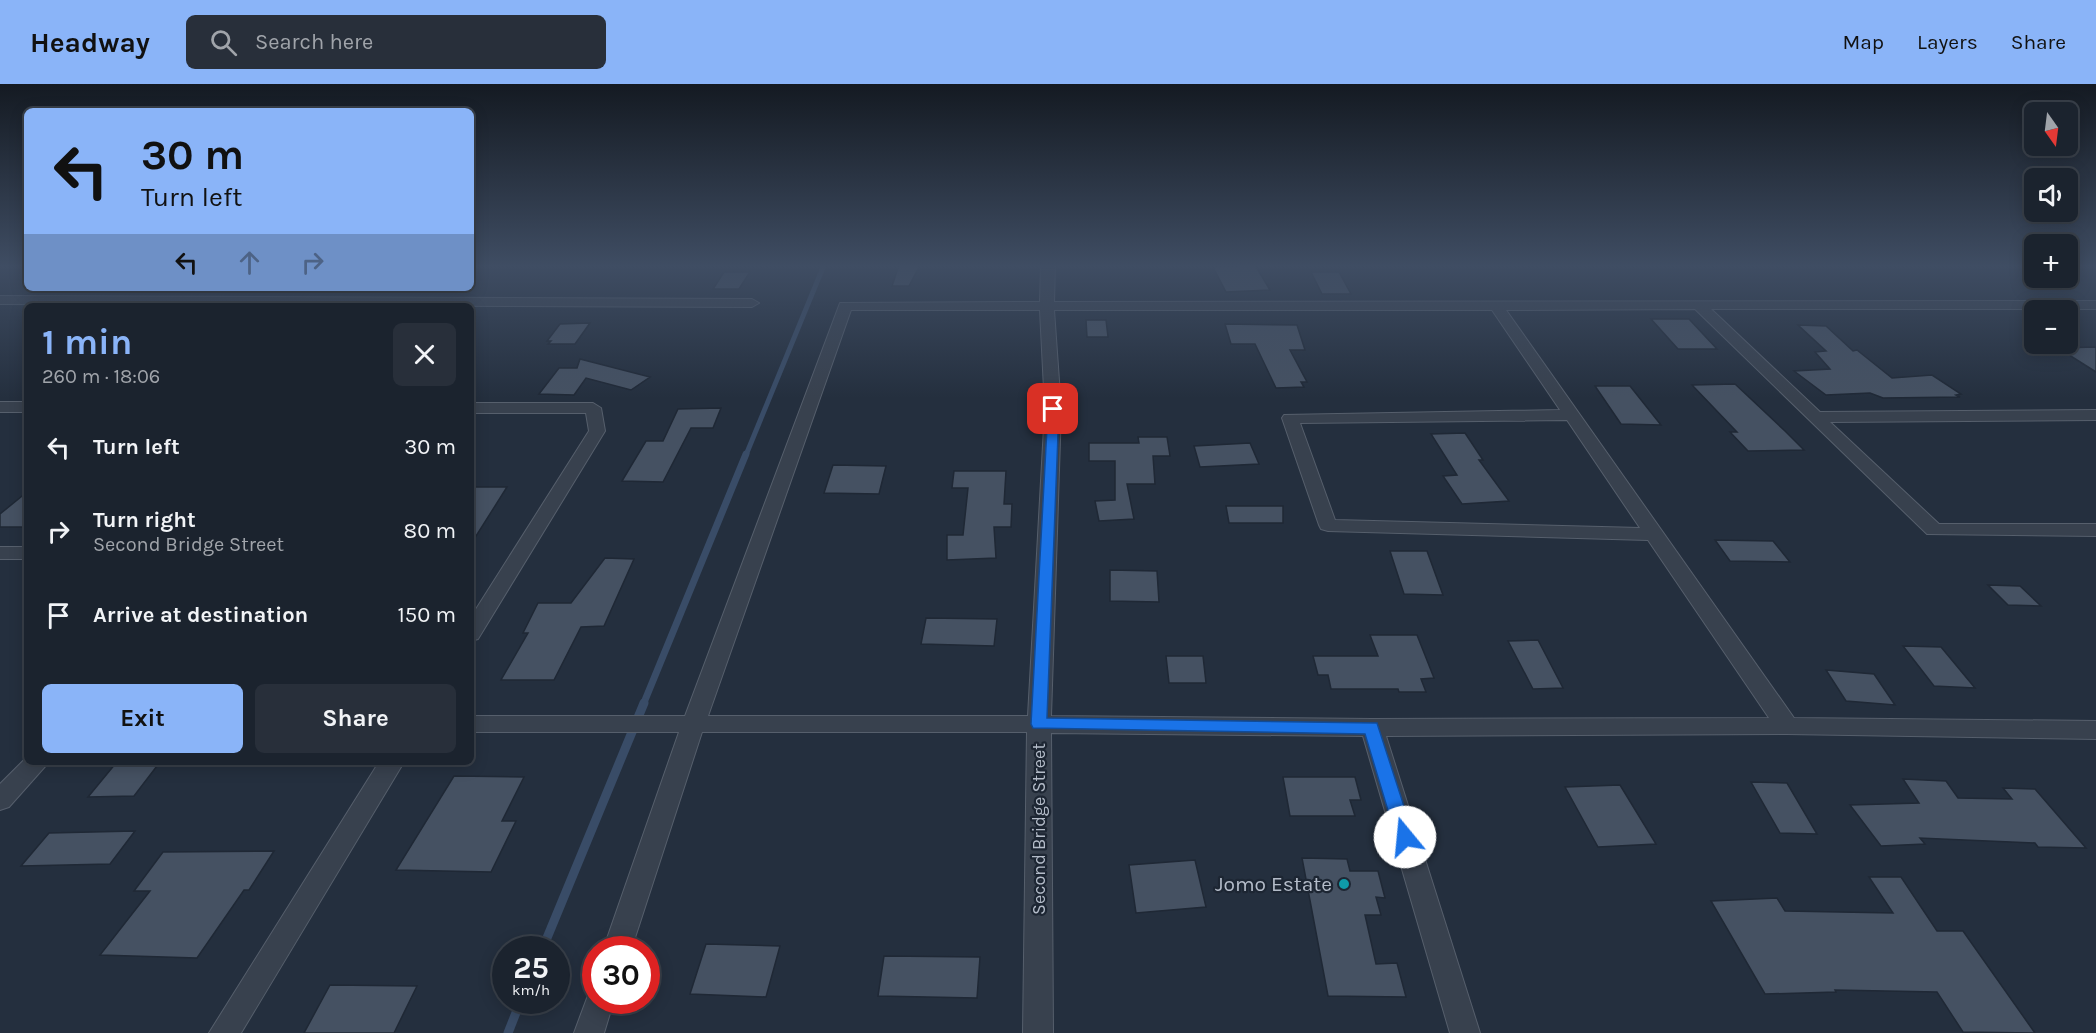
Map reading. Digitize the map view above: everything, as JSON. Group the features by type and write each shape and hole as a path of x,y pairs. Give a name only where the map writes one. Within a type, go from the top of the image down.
{"street":[{"path":"622,936 693,725 844,309"},
{"name":"Second Bridge Street","path":"1038,1033 1039,724 1053,409 1047,309"},
{"path":"1499,309 1787,726"},
{"path":"1702,309 1934,530 2096,530"},
{"path":"0,407 24,407"},
{"path":"474,408 593,408 597,431 474,629"},
{"path":"1572,415 1290,418 1328,525 1654,534"},
{"path":"1815,417 2096,415"},
{"path":"0,553 24,553"},
{"path":"474,724 1039,724 1372,728 1787,726 2096,730"},
{"path":"1372,728 1465,1033"},
{"path":"0,800 34,765"},
{"path":"224,1033 390,765"},
{"path":"589,1033 595,1014"}],"building":[{"path":"1651,319 1689,319 1717,349 1678,349"},
{"path":"1086,320 1106,320 1108,337 1087,337"},
{"path":"590,323 575,344 548,344 551,341 547,341 560,324"},
{"path":"1225,324 1297,325 1305,350 1290,350 1307,382 1301,382 1304,387 1276,388 1255,344 1231,344"},
{"path":"1798,325 1826,326 1853,351 1857,350 1892,378 1932,375 1961,394 1956,395 1960,397 1883,398 1870,393 1826,395 1794,371 1830,369 1815,352 1826,351"},
{"path":"2078,347 2096,347 2096,372 2068,354 2078,354"},
{"path":"580,359 650,377 631,390 586,378 574,395 539,394 559,368 577,368"},
{"path":"1735,384 1804,450 1748,451 1730,432 1737,432 1692,385"},
{"path":"1595,386 1630,386 1661,425 1621,424"},
{"path":"721,408 713,428 691,428 663,482 622,481 646,441 663,441 678,409"},
{"path":"1465,433 1483,460 1479,460 1509,501 1462,504 1443,476 1457,475 1431,434"},
{"path":"1138,437 1167,437 1170,456 1153,456 1155,484 1127,484 1134,519 1099,521 1095,501 1115,500 1115,461 1089,461 1089,443 1139,443"},
{"path":"1250,443 1259,464 1200,467 1194,446"},
{"path":"833,465 886,466 879,494 824,493"},
{"path":"954,471 1006,471 1004,504 1012,504 1011,527 994,527 996,558 947,560 947,535 963,535 968,488 952,488"},
{"path":"474,487 507,487 474,539"},
{"path":"24,494 24,527 0,527 0,514"},
{"path":"1226,506 1283,506 1283,523 1229,523"},
{"path":"1715,540 1773,541 1790,562 1730,561"},
{"path":"1390,551 1427,551 1443,595 1404,594"},
{"path":"605,558 634,559 604,626 581,627 554,680 501,680 528,633 523,633 538,603 571,603"},
{"path":"1110,570 1157,571 1159,602 1110,601"},
{"path":"1988,585 2020,586 2041,606 2008,605"},
{"path":"926,618 997,619 994,646 921,644"},
{"path":"1370,635 1417,635 1434,678 1421,679 1426,692 1399,692 1398,689 1331,689 1328,675 1318,675 1313,656 1378,656"},
{"path":"1538,640 1563,688 1533,689 1508,641"},
{"path":"1903,646 1941,647 1975,688 1934,686"},
{"path":"1166,656 1203,656 1206,683 1169,683"},
{"path":"1826,670 1874,674 1895,705 1846,701"},
{"path":"114,765 158,765 134,796 88,797"},
{"path":"454,776 524,777 502,821 516,821 491,872 396,870"},
{"path":"1283,777 1355,777 1361,800 1350,800 1355,816 1290,816"},
{"path":"1903,779 1946,781 1958,798 2012,799 2003,788 2035,789 2086,848 2038,847 2035,843 1920,838 1925,844 1881,846 1850,805 1919,803"},
{"path":"1751,782 1787,783 1817,834 1780,833"},
{"path":"1620,785 1656,844 1598,847 1565,787"},
{"path":"135,831 110,864 21,866 49,833"},
{"path":"274,851 249,890 244,890 197,958 100,955 150,891 134,891 163,852"},
{"path":"1302,858 1347,859 1350,871 1378,871 1385,898 1376,897 1381,915 1365,915 1376,964 1397,963 1406,997 1328,996"},
{"path":"1195,860 1206,907 1136,913 1129,865"},
{"path":"1869,877 1901,877 1937,931 1963,931 2035,1033 1963,1032 1937,992 1835,990 1836,992 1765,994 1711,901 1777,898 1785,911 1893,913"},
{"path":"706,944 780,946 766,997 690,994"},
{"path":"884,956 980,957 977,998 878,996"},
{"path":"330,985 417,986 394,1033 304,1033"}],"waterway":[{"path":"746,455 806,309"},
{"path":"643,705 746,454"},
{"path":"548,936 644,703"},
{"path":"508,1033 515,1014"}],"place":[{"name":"Jomo Estate","path":"1344,884"}],"route":[{"path":"1053,409 1039,724 1372,728 1405,837"}]}
